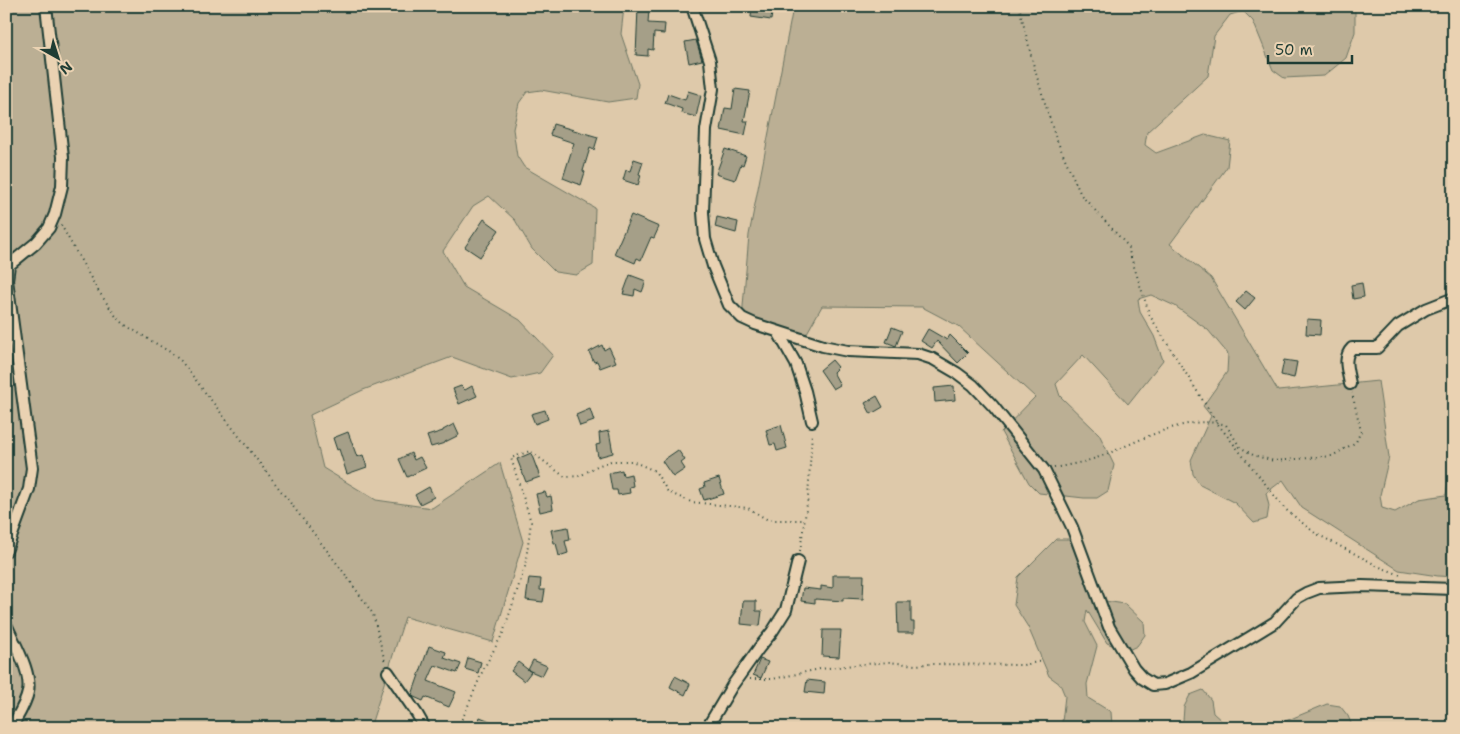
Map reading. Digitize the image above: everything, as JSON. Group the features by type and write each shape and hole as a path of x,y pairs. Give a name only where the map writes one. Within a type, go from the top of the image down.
{"street":[{"path":"6,551 29,489 32,468 6,280 9,265 36,243 49,228 55,214 62,186 63,157 46,6"},
{"path":"692,6 710,61 713,90 706,130 703,212 705,239 713,266 729,306 742,318 756,324 823,346 848,351 918,354 933,359 958,373 982,394 1044,470 1072,527 1109,627 1134,669 1142,678 1153,685 1165,684 1191,673 1275,622 1298,598 1319,588 1362,586 1454,589"},
{"path":"696,17 701,6"},
{"path":"1350,384 1346,358 1352,348 1378,348 1398,326 1426,309 1454,298"},
{"path":"778,332 796,364 812,421"},
{"path":"707,728 738,677 786,610 798,561"},
{"path":"6,624 29,679 28,693 11,728"},
{"path":"388,672 425,728"}],"path":[{"path":"1019,6 1034,68 1055,136 1081,195 1127,245 1150,316 1217,422 1285,509 1315,533 1380,567 1406,578"},
{"path":"55,214 97,289 115,315 125,325 170,352 181,361 345,574 373,614 388,672"},
{"path":"1044,470 1097,458 1156,432 1193,424 1217,422 1226,425 1240,447 1252,455 1274,461 1332,456 1356,442 1361,431 1350,384"},
{"path":"798,561 805,520 812,421"},
{"path":"457,728 503,633 525,567 531,522 511,458 530,451 565,476 580,476 597,466 611,461 632,461 654,471 668,492 690,502 748,508 768,520 805,520"},
{"path":"738,677 755,680 773,679 820,669 889,662 915,665 1023,665 1042,661"}],"shaded area":[{"path":"6,6 625,6 621,34 638,84 636,98 608,102 541,90 527,92 519,103 513,129 517,156 524,167 595,208 593,265 576,275 555,272 532,249 515,220 489,196 473,206 443,251 464,287 520,320 553,355 540,373 512,379 452,357 363,390 310,415 323,468 376,500 432,508 500,463 523,542 493,642 405,617 370,728 6,728"},
{"path":"788,6 1355,6 1355,32 1346,58 1324,76 1284,78 1273,70 1253,21 1243,11 1230,15 1214,36 1208,76 1147,132 1145,145 1156,153 1205,135 1230,141 1227,167 1170,244 1211,278 1278,391 1378,381 1389,457 1380,495 1382,508 1395,512 1419,499 1446,495 1448,481 1454,476 1454,577 1399,570 1302,508 1283,480 1266,493 1269,506 1267,519 1254,523 1235,503 1200,485 1193,474 1191,460 1211,416 1203,406 1227,372 1228,354 1208,330 1175,306 1151,295 1138,299 1140,312 1154,336 1163,360 1128,404 1083,355 1056,384 1060,396 1099,434 1114,465 1108,491 1097,498 1039,493 1029,483 1001,432 1035,397 958,326 922,307 822,306 803,340 742,318 749,235 792,13"},
{"path":"1056,539 1070,539 1078,550 1098,600 1125,604 1144,622 1145,635 1137,646 1126,651 1107,643 1087,610 1085,622 1097,646 1087,684 1088,698 1111,712 1114,728 1063,728 1065,696 1060,684 1049,676 1028,627 1014,605 1018,577"},
{"path":"1203,690 1211,700 1213,713 1223,722 1236,725 1276,725 1327,704 1340,706 1348,716 1353,728 1176,728 1183,721 1184,707 1190,695"}],"building":[{"path":"752,6 773,6 771,20 751,17"},
{"path":"638,8 649,9 648,23 665,24 664,34 654,33 653,50 648,49 648,56 636,55"},
{"path":"696,40 702,60 689,63 685,42"},
{"path":"735,89 750,91 744,121 748,121 745,135 721,130 725,108 732,109"},
{"path":"688,91 701,95 696,117 681,113 682,109 665,103 668,94 685,100"},
{"path":"553,124 598,137 594,150 590,148 581,185 563,178 574,143 550,135"},
{"path":"725,149 746,156 735,180 716,174"},
{"path":"634,159 643,162 638,185 623,180 626,170 630,171"},
{"path":"631,215 659,227 654,238 651,237 641,260 637,258 635,263 614,254"},
{"path":"717,217 738,222 736,233 715,227"},
{"path":"484,219 499,230 480,257 465,247"},
{"path":"630,275 646,281 642,292 635,289 634,296 623,294"},
{"path":"1362,283 1364,297 1353,299 1351,285"},
{"path":"1246,291 1255,298 1245,310 1236,302"},
{"path":"1307,319 1321,320 1320,335 1306,334"},
{"path":"892,327 902,331 896,346 886,342"},
{"path":"928,329 947,340 950,335 968,353 958,363 937,341 932,348 921,341"},
{"path":"602,345 604,350 609,347 616,362 600,368 597,361 594,362 589,352"},
{"path":"832,360 838,367 833,372 840,385 833,389 820,370"},
{"path":"1284,360 1297,362 1294,378 1281,375"},
{"path":"461,386 465,390 472,386 477,396 459,404 453,389"},
{"path":"954,386 955,400 935,402 934,388"},
{"path":"877,396 883,407 871,414 865,403"},
{"path":"590,409 594,421 580,426 576,415"},
{"path":"545,410 548,419 535,424 531,414"},
{"path":"454,424 459,435 445,443 431,447 427,436 443,431"},
{"path":"781,425 787,448 777,451 775,444 770,445 766,430"},
{"path":"609,431 613,453 598,457 596,445 600,444 599,433"},
{"path":"348,432 357,457 363,455 367,467 347,474 339,449 337,450 333,438"},
{"path":"678,450 685,460 681,463 685,469 673,477 662,461"},
{"path":"411,453 414,460 420,457 426,468 407,477 399,459"},
{"path":"531,453 540,477 526,482 517,459"},
{"path":"622,470 623,476 631,474 633,486 629,487 630,493 618,495 617,490 612,490 609,473"},
{"path":"719,478 724,494 704,500 700,489 705,487 704,483"},
{"path":"429,487 434,497 420,504 415,495"},
{"path":"545,492 547,497 551,496 553,509 540,512 536,494"},
{"path":"568,527 570,540 565,541 568,553 559,556 551,530"},
{"path":"833,575 864,575 863,599 843,598 843,601 815,599 815,603 801,601 803,588 821,590 821,586 833,588"},
{"path":"529,578 541,579 540,590 545,590 543,602 526,600"},
{"path":"743,601 756,601 756,611 762,611 760,626 741,624"},
{"path":"897,602 911,602 911,622 914,622 914,633 898,633"},
{"path":"823,630 841,630 839,657 822,656"},
{"path":"429,646 446,652 444,658 461,664 457,673 435,665 428,681 456,692 449,707 425,697 423,701 412,695"},
{"path":"468,658 481,662 478,673 465,669"},
{"path":"760,659 768,662 761,678 753,675"},
{"path":"533,660 547,666 542,676 528,670"},
{"path":"518,662 531,672 524,681 511,671"},
{"path":"675,676 690,684 685,695 670,687"},
{"path":"807,680 825,682 824,694 805,692"},
{"path":"480,717 505,727 505,728 476,728"}]}
